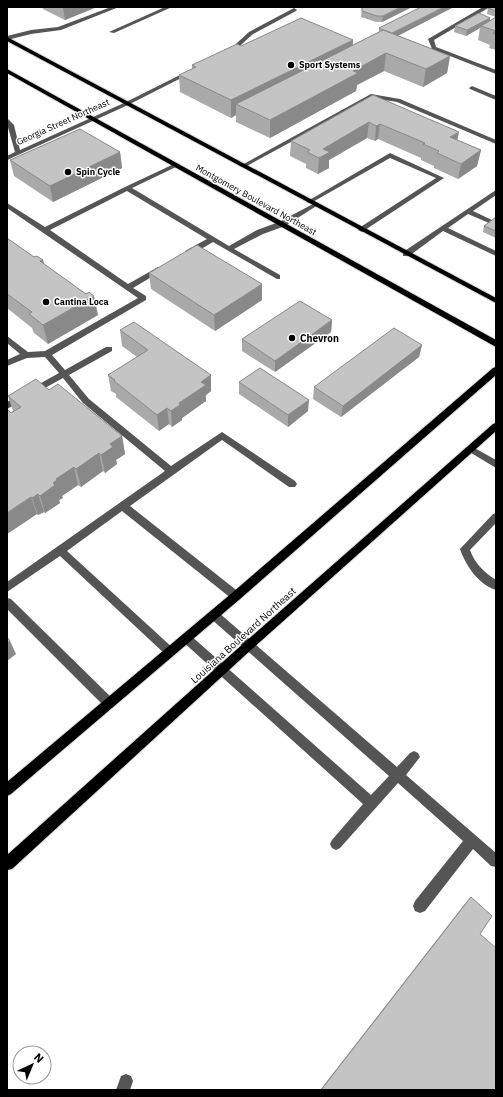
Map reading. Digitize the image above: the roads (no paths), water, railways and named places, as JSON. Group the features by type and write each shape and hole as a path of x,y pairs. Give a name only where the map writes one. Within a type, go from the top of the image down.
{"main road":[{"path":"7,38 126,104 496,301"},
{"name":"Montgomery Boulevard Northeast","path":"7,71 496,344"},
{"path":"7,790 214,615 496,370"},
{"name":"Louisiana Boulevard Northeast","path":"7,864 248,646 496,426"}],"street":[{"path":"7,38 31,32 59,29 116,7"},
{"path":"112,32 169,7"},
{"path":"487,7 430,39 434,48 496,72"},
{"path":"223,58 251,33 294,10"},
{"name":"Georgia Street Northeast","path":"7,158 126,104 198,69"},
{"path":"472,88 496,98"},
{"path":"243,166 371,96 398,100 496,142"},
{"path":"7,120 11,125 18,153"},
{"path":"229,249 260,232 282,224 390,155 441,178 362,230"},
{"path":"45,230 176,165"},
{"path":"127,188 277,277"},
{"path":"406,254 468,211 493,198 496,192"},
{"path":"7,204 143,298 47,354 26,355 7,363"},
{"path":"468,211 495,224"},
{"path":"443,228 496,254"},
{"path":"180,258 213,239"},
{"path":"127,288 167,265"},
{"path":"7,339 26,355"},
{"path":"7,406 109,349"},
{"path":"47,354 86,401 171,471"},
{"path":"7,588 222,435 292,484"},
{"path":"471,449 496,465"},
{"path":"123,506 236,596"},
{"path":"496,517 465,549 468,559 478,574 496,586"},
{"path":"60,550 170,652"},
{"path":"7,602 109,703"},
{"path":"214,615 496,861"},
{"path":"186,638 223,669 372,804"},
{"path":"336,844 414,757"},
{"path":"420,906 472,840"}],"place":[{"name":"Sport Systems","path":"291,65"},
{"name":"Spin Cycle","path":"68,172"},
{"name":"Cantina Loca","path":"46,302"},
{"name":"Chevron","path":"292,338"}]}
